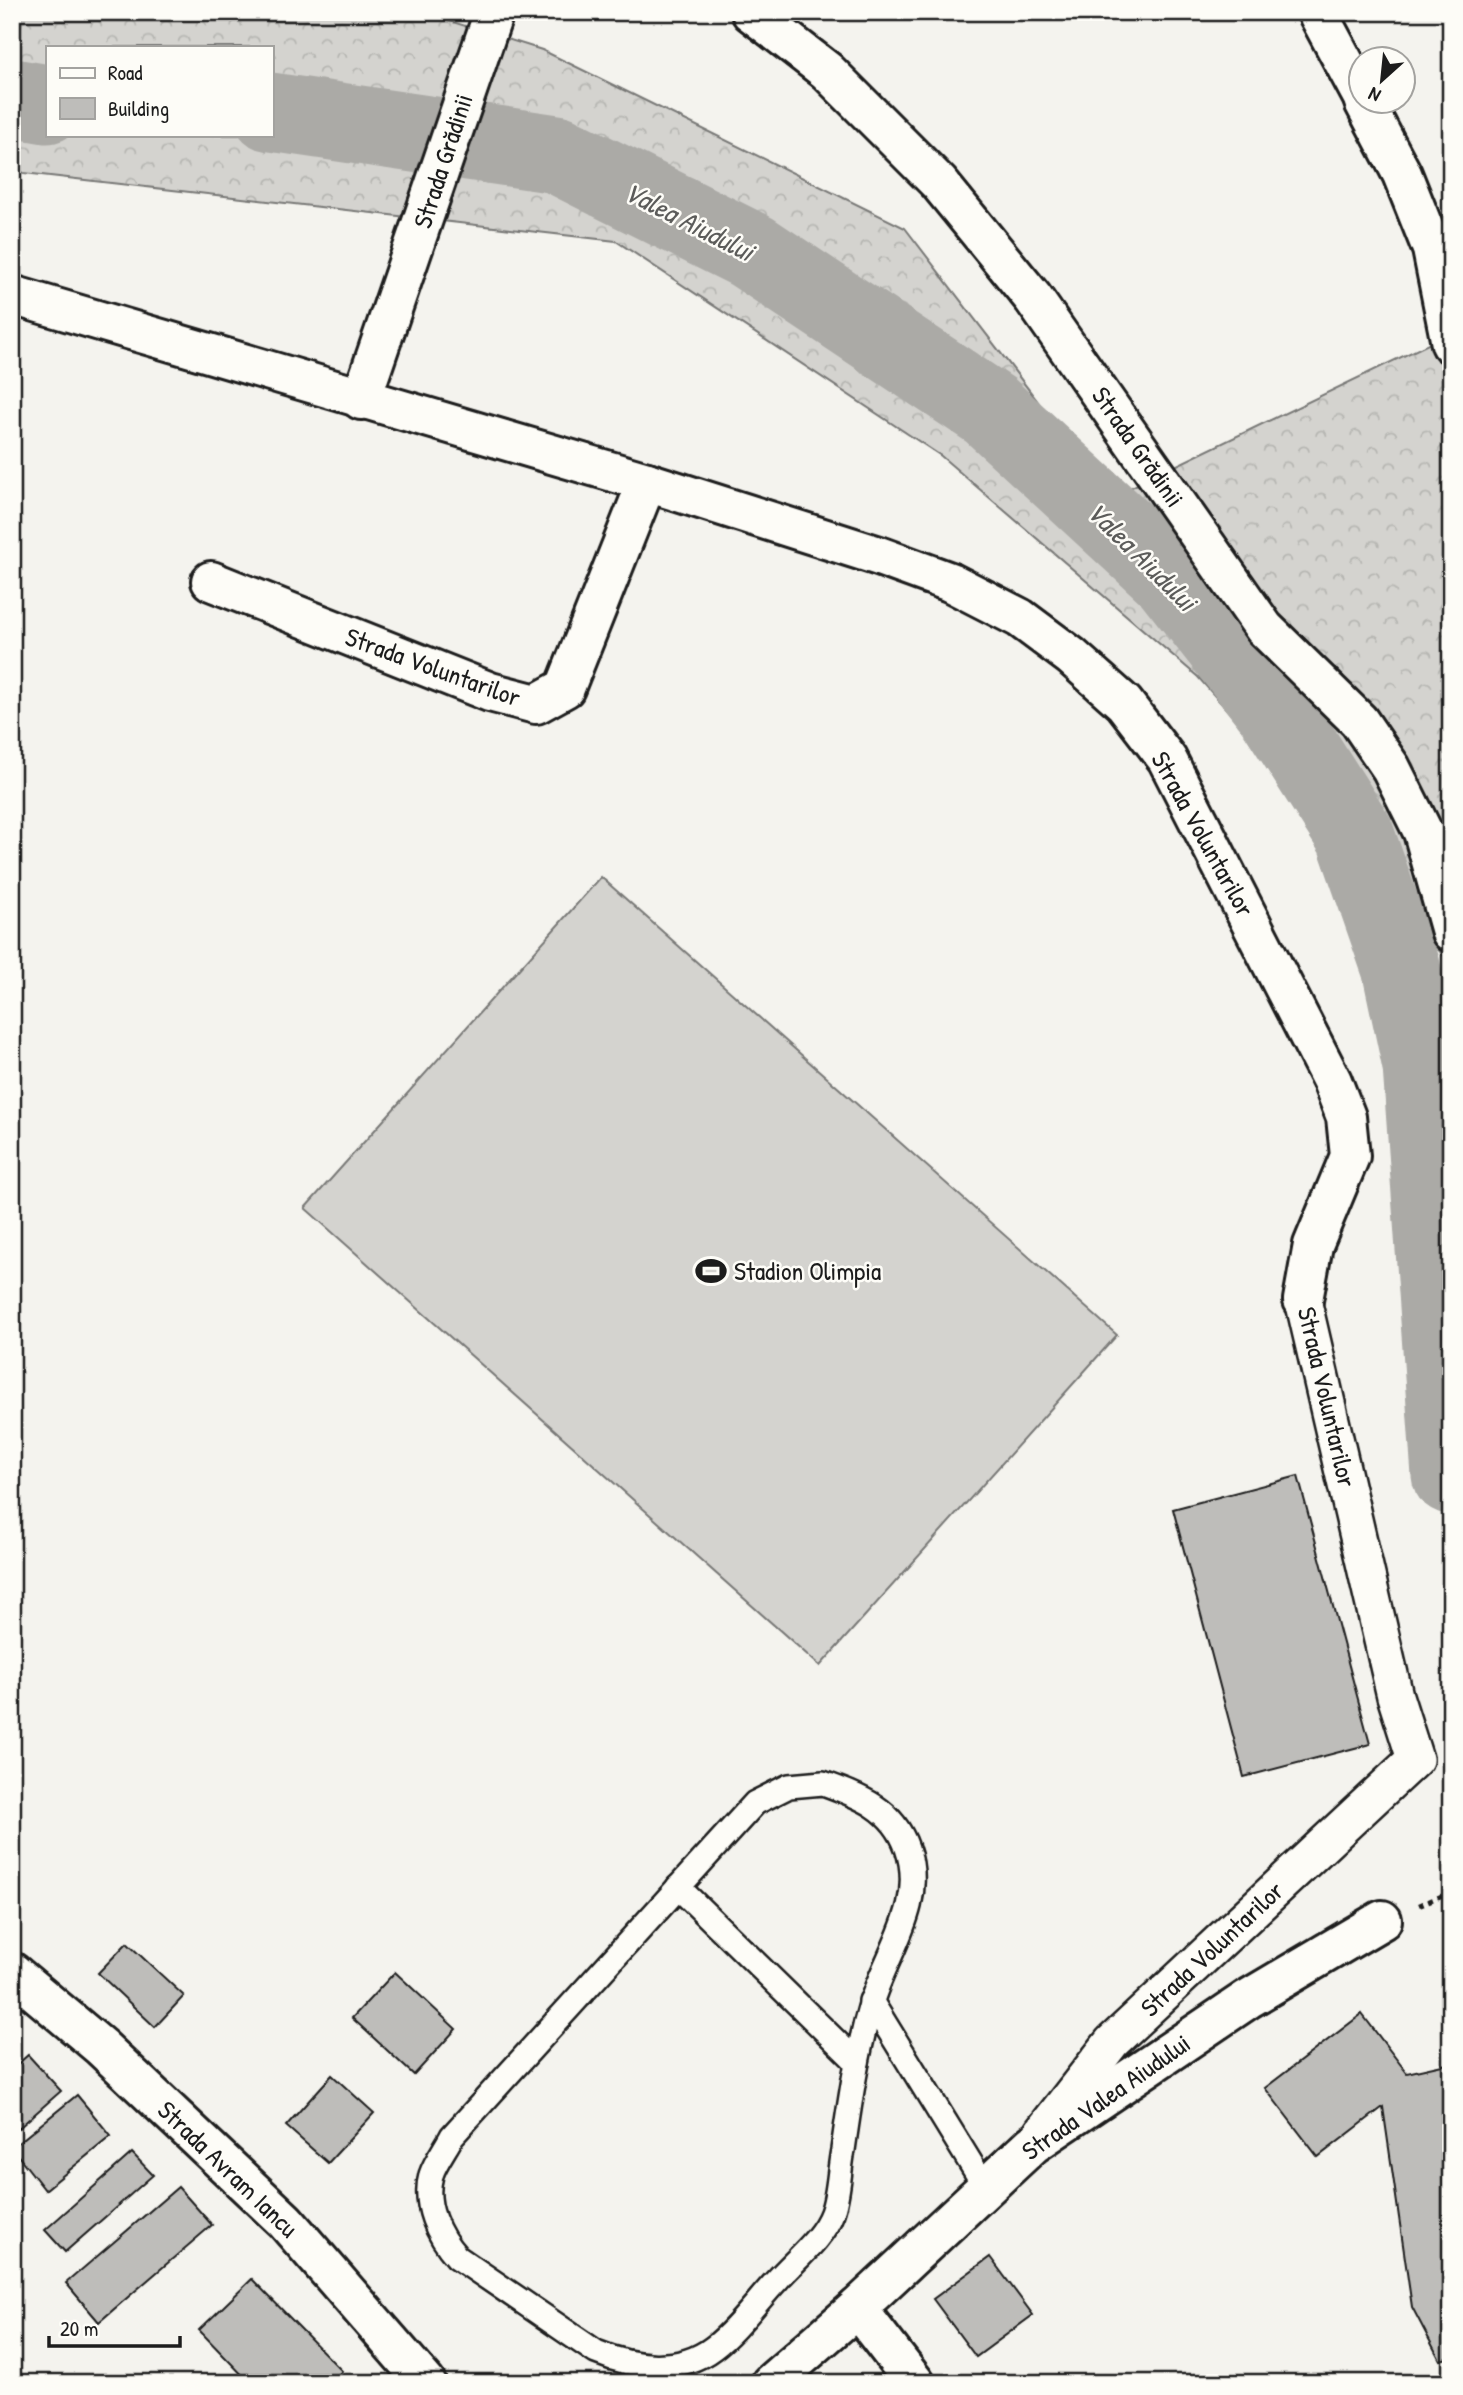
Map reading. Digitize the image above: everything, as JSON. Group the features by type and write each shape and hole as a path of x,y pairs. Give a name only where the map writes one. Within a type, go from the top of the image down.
{"street":[{"name":"Strada Grădinii","path":"361,400 414,252 494,12"},
{"name":"Strada Grădinii","path":"751,12 827,71 939,183 1033,298 1258,620 1359,721 1391,768 1423,832 1451,932"},
{"path":"1317,12 1348,70"},
{"path":"1371,116 1402,174 1432,249 1451,344"},
{"name":"Strada Voluntarilor","path":"12,295 361,400 647,482 879,556 950,582 1020,618 1071,656 1124,703 1167,759 1314,1045 1346,1117 1350,1156 1313,1245 1303,1300 1395,1696 1415,1759 1111,2042 1033,2144"},
{"name":"Strada Voluntarilor","path":"211,581 490,692 537,705 565,688 647,482"},
{"name":"Strada Valea Aiudului","path":"771,2383 857,2308 1033,2144 1248,2000 1382,1920"},
{"name":"Strada Avram Iancu","path":"12,1972 101,2047 285,2221 422,2382"},
{"path":"857,2308 915,2383"}],"lane":[{"path":"822,1783 867,1799 897,1827 908,1848 913,1875 911,1905 872,2001 856,2062 832,2215 812,2242 712,2349 682,2363 646,2367 617,2361 596,2352 457,2257 445,2244 431,2214 431,2176 452,2136 755,1803 789,1786 822,1783"},
{"path":"678,1887 856,2062"},
{"path":"872,2001 986,2188"}],"green space":[{"path":"12,12 421,12 542,50 905,228 1111,497 1451,333 1451,964 1198,677 941,456 616,241 24,173 12,169"},
{"name":"Stadion Olimpia","path":"601,877 1117,1335 820,1666 305,1208"}],"building":[{"path":"1298,1476 1370,1744 1244,1777 1173,1509"},
{"path":"127,1943 184,1996 155,2027 98,1973"},
{"path":"395,1972 456,2029 414,2075 352,2018"},
{"path":"1362,2014 1407,2073 1451,2063 1451,2357 1440,2360 1412,2307 1383,2107 1318,2157 1265,2088"},
{"path":"28,2055 61,2091 12,2134 12,2069"},
{"path":"332,2075 374,2113 328,2163 286,2126"},
{"path":"77,2095 111,2136 45,2190 12,2148"},
{"path":"132,2153 153,2175 65,2252 45,2230"},
{"path":"178,2187 212,2225 99,2322 66,2283"},
{"path":"990,2257 1033,2315 976,2357 933,2299"},
{"path":"252,2279 342,2371 330,2383 250,2383 199,2330"}],"waterway":[{"name":"Valea Aiudului","path":"12,98 46,104"},
{"name":"Valea Aiudului","path":"273,112 557,154 751,251 990,410 1171,577 1275,709 1355,835 1401,967 1422,1066 1451,1475"}],"place":[{"name":"Stadion Olimpia","path":"711,1271"}]}
